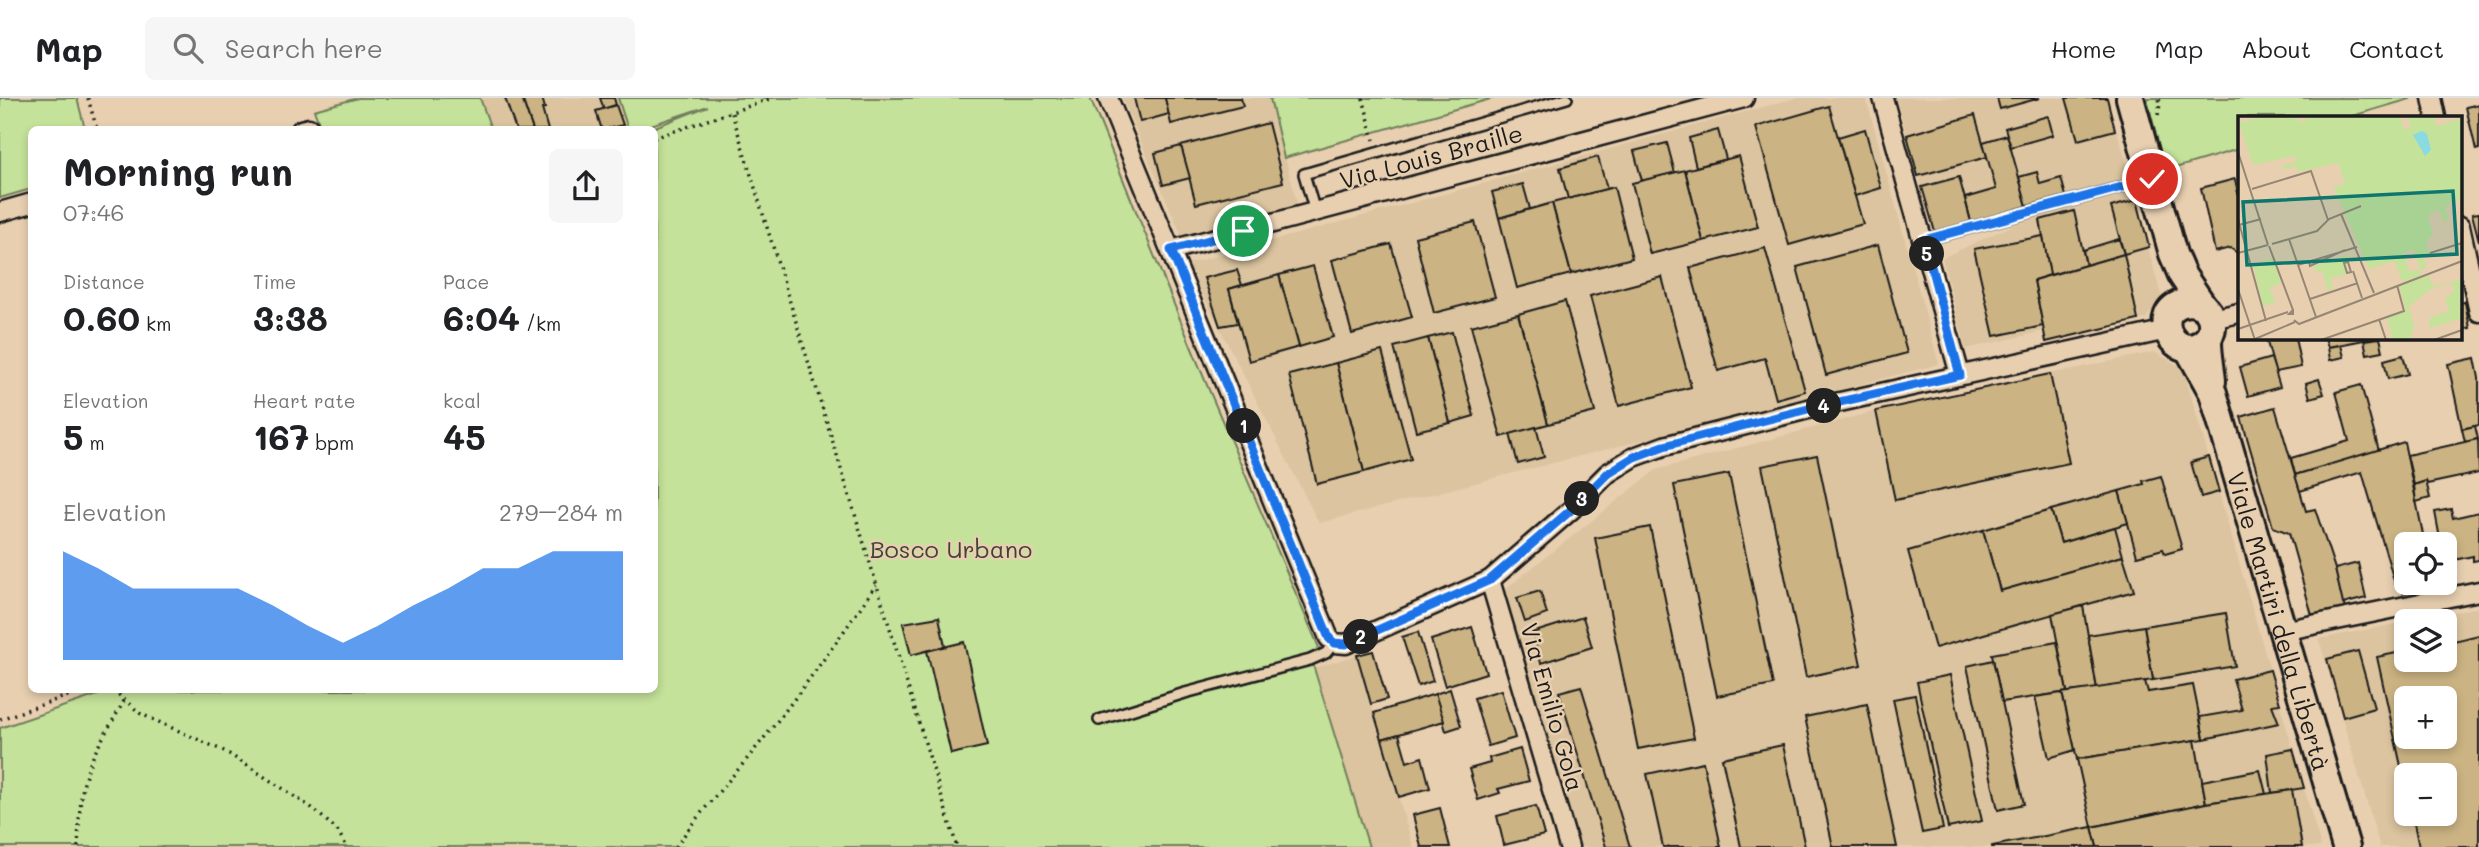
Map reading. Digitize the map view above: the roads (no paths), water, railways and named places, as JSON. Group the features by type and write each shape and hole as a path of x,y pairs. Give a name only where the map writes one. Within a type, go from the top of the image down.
{"street":[{"path":"1108,98 1329,638 1334,643 1346,644 1490,580 1571,510 1608,473 1634,457 1664,446 1808,409 1960,375 2170,319 2188,302 2203,328 2238,313"},
{"name":"Via Louis Braille","path":"1171,250 1744,98"},
{"path":"1883,98 1960,375"},
{"name":"Viale Martiri della Libertà","path":"2130,98 2173,254 2203,328 2213,393 2346,847"},
{"path":"2432,98 2436,116"},
{"path":"0,212 28,204"},
{"path":"2462,234 2479,312"},
{"name":"Viale Martiri della Libertà","path":"2173,254 2170,319 2175,343 2203,328"},
{"name":"Via Emilio Gola","path":"1490,580 1569,847"},
{"path":"2283,631 2479,591"}],"lane":[{"path":"1315,212 1304,174 1567,98"},
{"path":"1924,240 2152,179"},
{"path":"1099,720 1310,660 1326,653 1334,643"}],"park label":[{"name":"Bosco Urbano","path":"951,548"}]}
